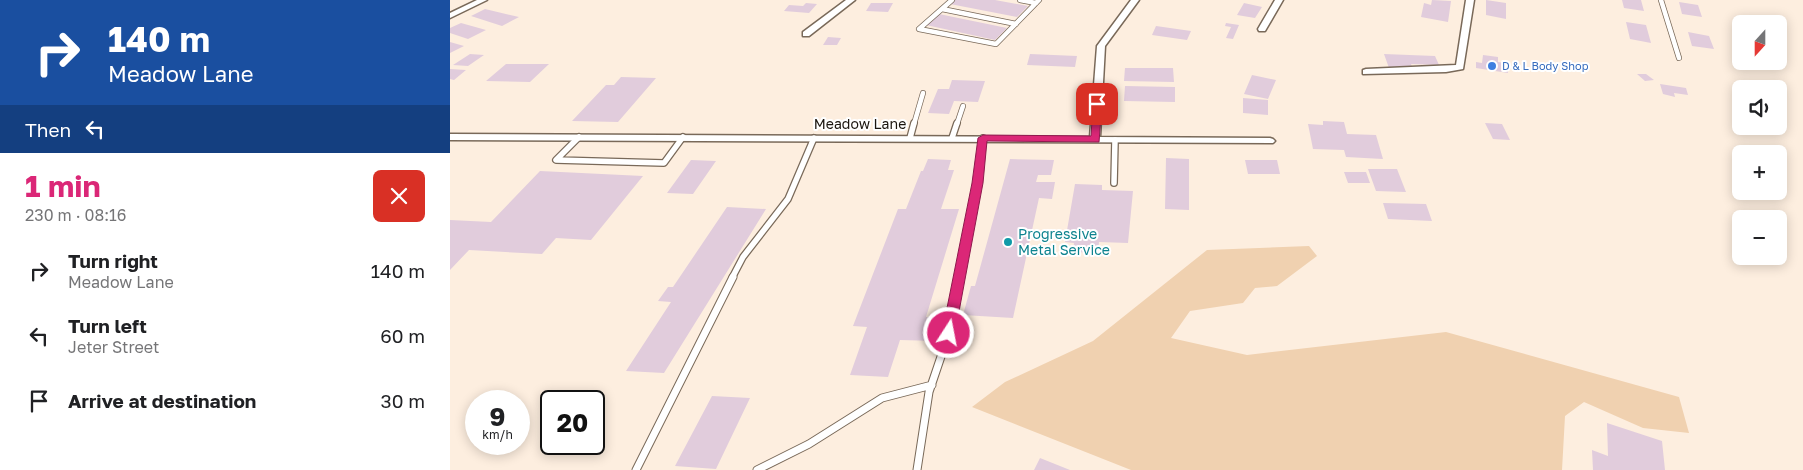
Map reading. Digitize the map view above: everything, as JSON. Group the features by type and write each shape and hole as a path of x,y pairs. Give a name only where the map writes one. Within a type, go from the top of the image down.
{"street":[{"path":"450,16 483,0"},
{"path":"806,34 851,0"},
{"path":"1095,139 1100,46 1135,0"},
{"path":"1262,30 1279,0"},
{"path":"1366,72 1460,67 1470,0"},
{"name":"Meadow Lane","path":"450,137 983,138 1270,141"}],"lane":[{"path":"952,0 919,30 996,44 1038,2"},
{"path":"1020,0 1038,2"},
{"path":"1661,0 1679,58"},
{"path":"942,9 1016,24"},
{"path":"910,138 923,93"},
{"path":"952,138 963,106"},
{"path":"579,137 556,160 664,163 683,137"},
{"path":"636,470 743,257 788,199 814,138"},
{"path":"917,470 918,454 932,384 949,333 978,183 983,138"},
{"path":"1114,140 1114,183"},
{"path":"757,470 809,444 882,398 932,384"}],"shaded area":[{"path":"1309,246 1317,256 1277,286 1255,288 1243,303 1190,311 1171,338 1247,355 1446,332 1679,397 1689,433 1643,428 1584,402 1565,416 1562,470 1131,470 972,407 1005,382 1093,341 1207,250"}],"building":[{"path":"955,0 995,0 1028,6 1017,17 950,4"},
{"path":"1432,0 1451,1 1448,22 1421,17 1424,3 1431,5"},
{"path":"1486,0 1506,3 1506,19 1486,15"},
{"path":"1622,0 1641,0 1644,11 1624,8"},
{"path":"1679,2 1698,5 1702,17 1682,14"},
{"path":"806,3 817,4 809,13 784,11 789,5 803,6"},
{"path":"871,3 893,3 888,12 866,11"},
{"path":"1244,3 1262,7 1255,18 1237,15"},
{"path":"485,9 519,17 502,26 471,16"},
{"path":"939,14 1007,28 995,40 926,25"},
{"path":"1626,22 1646,25 1651,43 1630,39"},
{"path":"461,23 486,30 468,39 450,33 450,28"},
{"path":"1226,23 1239,25 1233,39 1226,38 1231,27 1225,26"},
{"path":"1156,26 1191,31 1187,40 1152,35"},
{"path":"1688,32 1709,36 1714,49 1692,46"},
{"path":"828,37 841,38 837,45 823,45"},
{"path":"450,42 464,46 450,53"},
{"path":"470,54 484,55 468,66 453,65"},
{"path":"1030,54 1077,56 1075,67 1027,65"},
{"path":"1384,54 1435,56 1439,65 1411,64 1413,69 1389,68"},
{"name":"D & L Body Shop","path":"1483,55 1498,57 1498,62 1507,63 1508,73 1476,68 1476,62 1482,63"},
{"path":"506,64 549,64 530,82 486,81"},
{"path":"1125,68 1173,68 1174,82 1124,81"},
{"path":"450,69 466,70 454,80 450,79"},
{"path":"1637,74 1646,74 1654,80 1645,81"},
{"path":"1252,75 1276,80 1268,99 1244,94"},
{"path":"621,77 656,78 618,122 572,121 606,85 614,85"},
{"path":"952,80 985,81 978,102 954,101 949,114 928,113 938,89 949,89"},
{"path":"1660,84 1686,88 1688,95 1674,93 1675,97 1663,94"},
{"path":"1125,86 1175,87 1175,102 1124,101"},
{"path":"1243,98 1268,100 1268,115 1243,113"},
{"path":"1323,121 1344,122 1347,134 1376,135 1383,159 1346,157 1344,150 1313,149 1308,124 1323,125"},
{"path":"1485,123 1502,124 1510,140 1493,139"},
{"path":"1166,158 1189,159 1189,210 1165,209"},
{"path":"928,159 951,160 948,170 954,170 941,209 959,209 926,317 943,318 936,341 900,340 888,377 850,375 867,327 853,326 898,209 906,209 921,171 923,171"},
{"name":"Progressive Metal Service","path":"1010,159 1054,160 1051,175 1038,175 1036,182 1055,182 1052,199 1039,198 1013,318 963,315 971,286 975,286"},
{"path":"691,160 716,161 693,194 667,193"},
{"path":"1245,160 1277,160 1280,174 1248,174"},
{"path":"1368,169 1397,169 1406,192 1376,191"},
{"path":"540,171 643,176 591,240 556,238 542,254 469,250 450,270 450,220 491,222"},
{"path":"1344,172 1366,172 1370,183 1348,183"},
{"path":"1075,184 1102,185 1102,190 1133,191 1128,243 1099,242 1098,253 1073,252 1074,243 1065,242"},
{"path":"1383,203 1426,204 1432,221 1388,219"},
{"path":"727,207 766,209 664,373 626,371 671,302 658,301 668,287 673,287"},
{"path":"712,396 750,398 716,469 675,466"},
{"path":"1607,423 1662,441 1665,470 1593,470 1592,450 1608,456"},
{"path":"1040,458 1070,470 1034,470"}],"place":[{"name":"D & L Body Shop","path":"1492,66"},
{"name":"Progressive Metal Service","path":"1008,242"}],"route":[{"path":"949,333 978,183 983,138 1095,139 1097,104"}]}
